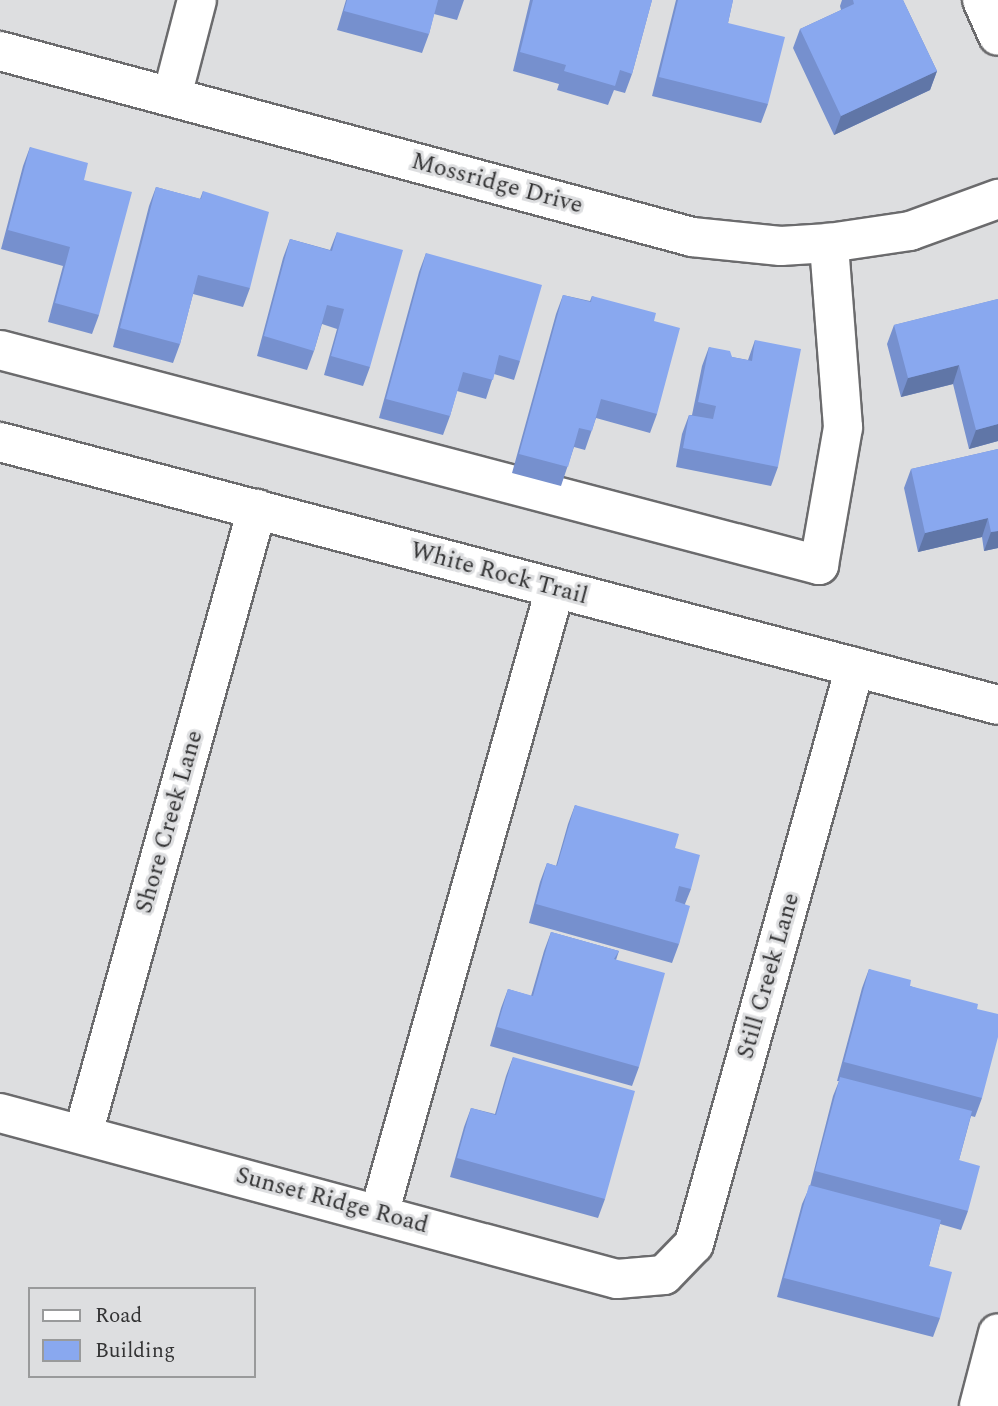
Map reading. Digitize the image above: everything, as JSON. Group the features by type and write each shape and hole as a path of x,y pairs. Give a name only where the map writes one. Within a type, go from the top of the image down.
{"street":[{"path":"172,96 197,0"},
{"path":"982,0 998,36"},
{"name":"Mossridge Drive","path":"0,51 692,237 781,246 829,243 911,232 998,199"},
{"path":"0,350 819,565 843,415 829,243"},
{"name":"White Rock Trail","path":"0,442 998,705"},
{"name":"Shore Creek Lane","path":"83,1134 257,509"},
{"path":"379,1214 555,589"},
{"name":"Still Creek Lane","path":"664,1275 694,1244 855,667"},
{"name":"Sunset Ridge Road","path":"0,1113 617,1279 664,1275"},
{"path":"979,1406 998,1334"}],"building":[{"path":"347,0 438,0 429,34 344,11"},
{"path":"533,0 652,0 632,74 620,70 615,86 564,71 566,65 520,52"},
{"path":"678,0 733,0 728,23 785,37 768,104 659,77"},
{"path":"853,0 903,0 937,71 841,116 800,29 854,4"},
{"path":"30,147 88,163 84,180 132,192 99,315 55,303 70,247 8,230"},
{"path":"156,187 201,199 203,191 269,212 250,288 198,275 180,344 120,328"},
{"path":"337,232 403,250 370,367 331,356 344,309 327,305 314,351 264,336 290,239 332,251"},
{"path":"426,253 542,285 520,361 499,355 493,380 463,372 450,416 386,399"},
{"path":"563,295 591,302 592,296 656,313 654,321 680,328 657,414 601,399 592,431 579,428 568,467 519,454"},
{"path":"998,299 998,424 976,430 959,365 908,378 894,325"},
{"path":"755,340 801,349 778,467 683,448 689,415 713,419 716,406 698,402 709,347 730,351 732,357 752,361"},
{"path":"998,449 998,531 991,532 988,518 925,533 911,469"},
{"path":"575,805 679,834 675,848 700,855 691,889 679,886 675,901 690,906 679,944 536,904 547,863 557,866"},
{"path":"551,932 619,951 614,959 665,973 639,1067 497,1027 508,989 533,996"},
{"path":"869,969 911,980 910,986 978,1004 977,1009 998,1014 998,1037 982,1098 844,1062"},
{"path":"513,1057 635,1091 605,1199 457,1158 471,1108 496,1115"},
{"path":"840,1077 972,1111 959,1160 980,1166 968,1211 815,1171"},
{"path":"809,1185 941,1220 929,1266 952,1272 940,1318 784,1278"}]}
